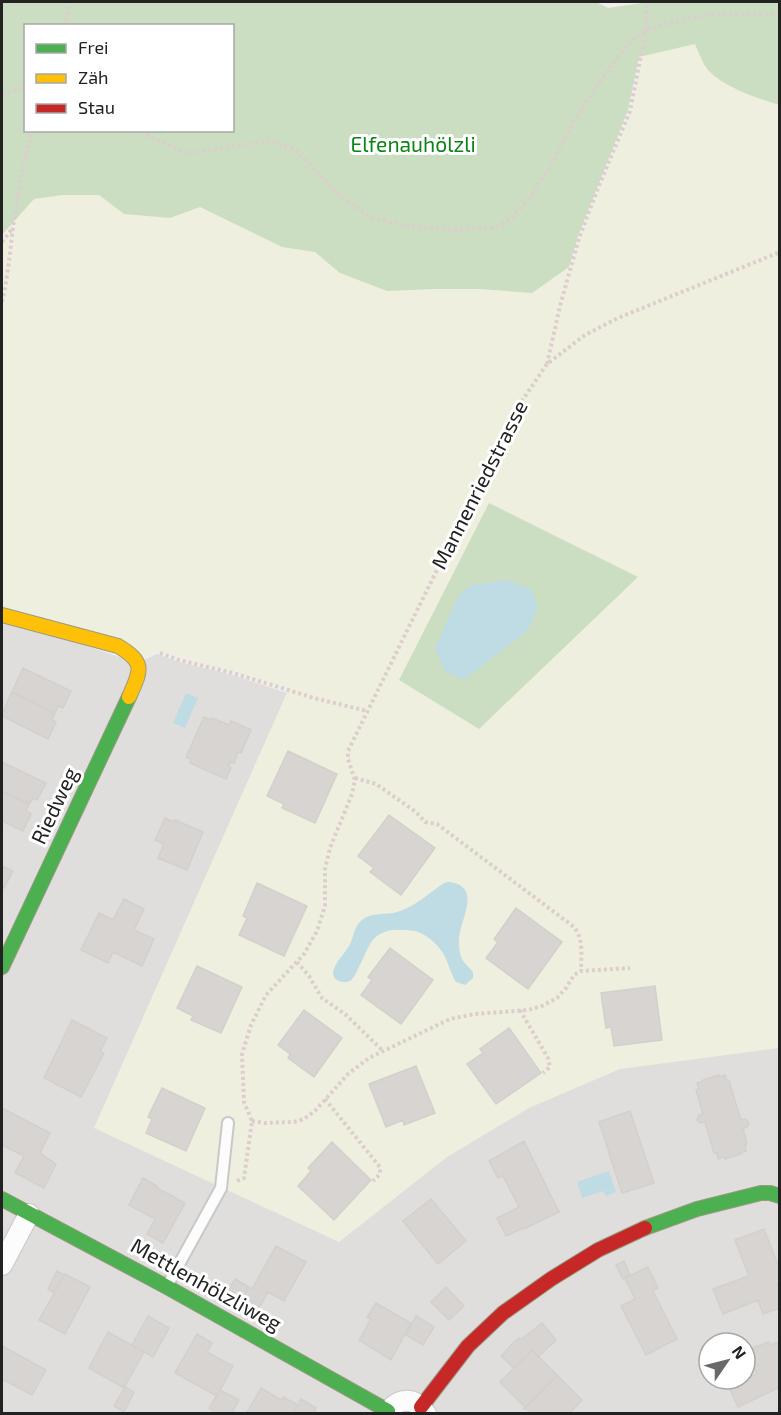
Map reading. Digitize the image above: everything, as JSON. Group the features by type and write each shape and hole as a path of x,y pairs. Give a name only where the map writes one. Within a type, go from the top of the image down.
{"street":[{"path":"2,615 118,646 132,654 138,661"},
{"name":"Riedweg","path":"2,967 137,679 140,670 138,661"},
{"path":"387,1412 399,1402 407,1401 414,1402 424,1410 468,1346 503,1313 551,1279 598,1250 637,1231 697,1209 761,1193 780,1196"},
{"name":"Mettlenhölzliweg","path":"2,1199 167,1287 387,1412"},
{"path":"2,1265 30,1214"}],"lane":[{"path":"167,1287 221,1188 228,1123"}],"path":[{"path":"65,24 71,2"},
{"path":"547,364 579,238 630,111 646,30 647,2"},
{"path":"140,132 187,153 270,141 296,150 342,198 371,217 401,225 449,230 492,228 510,220 528,200 549,169 577,116 604,76 627,45 646,30 684,19 714,14 780,15"},
{"path":"2,94 24,88"},
{"path":"2,302 13,227 31,132"},
{"path":"2,243 13,227"},
{"name":"Mannenriedstrasse","path":"354,777 348,751 515,411 547,364 585,335 618,318 780,252"},
{"path":"138,661 157,652 314,698 367,711"},
{"path":"221,1188 244,1178 252,1121 244,1101 242,1054 251,1025 266,995 304,954 317,931 325,906 325,869 330,848 352,794 354,777 376,784 416,812 425,822 436,824 574,927 582,944 581,971"},
{"path":"297,962 309,976 322,998 345,1014 383,1051"},
{"path":"252,1121 294,1122 304,1119 315,1111 348,1074 369,1058 450,1019 542,1006 557,998 574,975 581,971 630,968"},
{"path":"520,1010 548,1058 550,1067 543,1073"},
{"path":"325,1099 380,1167 380,1174 373,1181"}],"shaded area":[{"path":"2,617 137,663 157,654 287,693 779,982 779,1413 2,1413"}],"green space":[{"name":"Elfenauhölzli","path":"2,2 596,2 608,8 649,2 779,2 779,105 739,90 719,79 705,66 695,44 639,57 628,110 578,236 569,267 532,293 480,289 387,291 340,273 315,252 282,247 200,207 170,218 124,214 99,195 63,195 34,199 2,235"},
{"path":"695,44 706,67 762,100 779,105 779,1048 620,1069 529,1108 447,1157 339,1242 94,1128 289,688 158,650 139,659 2,612 2,244 14,227 16,219 34,199 63,195 99,195 124,214 170,218 200,207 282,247 315,252 340,273 434,289 480,289 532,293 572,267 601,183 631,111 643,56"},
{"path":"489,503 638,577 479,729 399,680"}],"water":[{"path":"505,580 532,589 538,608 527,631 464,680 446,672 435,649 458,596 472,585"},
{"path":"186,693 198,698 185,728 173,723"},
{"path":"448,882 458,884 467,894 468,901 459,935 459,945 461,957 473,972 473,978 465,985 456,982 442,953 432,941 419,932 408,930 389,931 378,935 372,941 352,979 341,982 335,979 333,974 336,964 348,948 359,922 366,917 404,910"},
{"path":"609,1171 616,1192 606,1196 603,1191 582,1198 577,1182"}],"building":[{"path":"23,668 71,691 63,708 58,706 55,713 12,692"},
{"path":"12,692 55,713 52,720 56,722 48,739 2,716"},
{"path":"204,717 229,725 231,721 251,730 241,753 238,752 234,763 230,762 231,768 226,779 190,763 191,759 186,757"},
{"path":"288,751 337,774 315,823 282,808 284,804 267,796"},
{"path":"2,762 46,783 37,800 33,798 29,804 2,791"},
{"path":"2,791 29,804 26,811 31,814 23,831 2,821"},
{"path":"389,815 435,848 401,895 370,872 374,868 358,856"},
{"path":"165,818 203,832 187,870 158,858 164,844 155,840"},
{"path":"2,866 13,871 4,888 2,887"},
{"path":"257,883 307,906 284,956 239,935 247,918 243,916"},
{"path":"124,899 144,909 134,930 154,939 142,966 113,952 108,963 81,950 99,913 113,920"},
{"path":"516,908 562,942 528,989 486,958 498,942 494,939"},
{"path":"390,948 433,980 401,1024 361,995 372,980 368,977"},
{"path":"197,966 242,987 221,1033 191,1020 193,1016 177,1008"},
{"path":"655,986 662,1040 614,1046 611,1027 606,1028 601,993"},
{"path":"304,1010 342,1038 314,1077 288,1058 290,1054 278,1045"},
{"path":"72,1020 107,1038 100,1051 104,1053 81,1097 44,1078"},
{"path":"509,1028 541,1073 496,1104 467,1064 483,1053 480,1049"},
{"path":"416,1066 435,1113 404,1125 403,1120 386,1127 369,1084"},
{"path":"719,1075 719,1077 725,1075 729,1081 741,1120 746,1119 749,1123 743,1129 747,1144 745,1145 746,1151 725,1159 724,1157 718,1159 705,1122 700,1123 697,1120 699,1115 703,1114 696,1090 699,1089 697,1083"},
{"path":"162,1088 205,1108 186,1151 146,1133 152,1119 148,1117"},
{"path":"2,1108 50,1133 40,1153 56,1164 44,1188 15,1173 24,1156 2,1145"},
{"path":"630,1111 654,1183 622,1193 599,1122"},
{"path":"524,1141 559,1212 506,1236 497,1218 519,1207 503,1176 498,1178 489,1161"},
{"path":"332,1142 371,1180 334,1220 298,1186 311,1171 308,1168"},
{"path":"143,1178 185,1203 163,1243 147,1234 155,1219 129,1205"},
{"path":"431,1199 466,1241 438,1264 403,1221"},
{"path":"764,1229 780,1270 780,1278 775,1279 780,1290 780,1308 763,1314 758,1300 723,1314 713,1289 749,1276 735,1240"},
{"path":"276,1246 306,1262 284,1301 268,1292 258,1310 241,1300 249,1287 252,1289"},
{"path":"624,1261 630,1275 623,1279 616,1265"},
{"path":"648,1267 658,1288 653,1291 677,1339 646,1355 621,1306 635,1299 625,1278"},
{"path":"57,1271 64,1275 54,1293 48,1289"},
{"path":"65,1274 90,1287 65,1334 39,1320"},
{"path":"235,1279 249,1287 241,1300 227,1293"},
{"path":"446,1287 464,1306 449,1320 431,1302"},
{"path":"376,1303 411,1323 391,1360 359,1340 371,1319 367,1317"},
{"path":"148,1316 169,1328 153,1357 132,1345"},
{"path":"416,1316 434,1327 423,1345 406,1335"},
{"path":"542,1323 556,1340 538,1357 532,1350 514,1368 501,1356 514,1342 519,1338 522,1339"},
{"path":"108,1332 144,1352 124,1388 89,1368"},
{"path":"197,1334 212,1343 207,1352 233,1366 217,1396 175,1373"},
{"path":"780,1341 780,1387 738,1407 731,1391 757,1391 757,1346 769,1342 770,1345"},
{"path":"2,1346 46,1370 32,1395 2,1379"},
{"path":"532,1350 557,1375 523,1410 525,1407 500,1382"},
{"path":"557,1375 582,1400 569,1414 532,1414 525,1408 523,1410"},
{"path":"125,1387 134,1392 124,1412 114,1406"},
{"path":"261,1388 281,1400 283,1397 298,1405 293,1414 246,1414"},
{"path":"220,1390 239,1400 231,1414 218,1414 209,1408"},
{"path":"301,1399 316,1408 314,1411 319,1414 293,1414"}],"traffic: fast":[{"path":"2,967 129,697"},
{"path":"645,1228 697,1209 761,1193 780,1196"},
{"path":"2,1199 167,1287 388,1411"}],"traffic: slow":[{"path":"2,615 118,646 137,662 138,673 129,697"}],"traffic: jam":[{"path":"421,1407 468,1346 503,1313 551,1279 598,1250 645,1228"}]}
